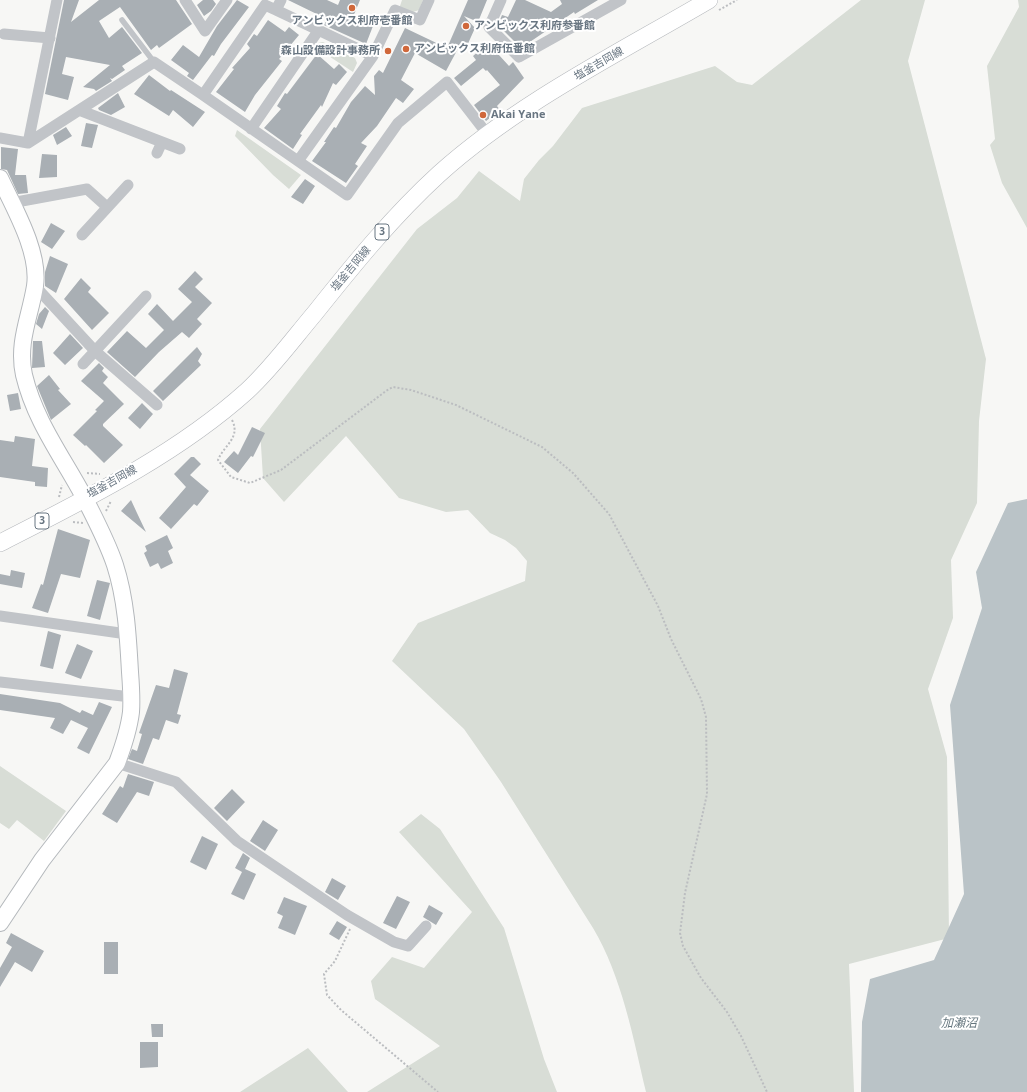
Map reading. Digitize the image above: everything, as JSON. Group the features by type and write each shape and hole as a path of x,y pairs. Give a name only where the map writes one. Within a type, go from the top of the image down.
{"main road":[{"name":"塩釜吉岡線","path":"0,543 84,498 183,440 231,417 247,391 274,363 399,213 440,174 488,135 575,78 713,6"}],"street":[{"path":"28,143 57,0"},
{"path":"185,0 205,31 227,0"},
{"path":"298,161 373,56 395,10 420,20 429,0"},
{"path":"501,0 489,27 519,57 621,0"},
{"path":"202,95 270,4 318,31 373,56"},
{"path":"251,129 318,31"},
{"path":"4,34 50,38"},
{"path":"0,138 28,143 154,62 347,195 398,123 447,82 488,135"},
{"path":"79,110 180,149"},
{"path":"157,153 162,142"},
{"path":"0,178 27,237 34,268 35,286 22,337 24,374 34,409 84,498 115,565 125,609 131,697 131,713 122,750 117,763 42,860 0,923"},
{"path":"82,235 128,185"},
{"path":"11,202 87,189 107,207"},
{"path":"35,286 95,351 157,405"},
{"path":"83,364 146,296"},
{"path":"0,616 127,634"},
{"path":"0,682 131,697"},
{"path":"117,763 176,782 237,841 342,912 394,942 408,946 426,926"}],"lane":[{"path":"122,20 154,62"}],"path":[{"path":"713,6 737,0"},
{"path":"231,417 235,427 232,442 218,460 231,477 250,483 281,470 386,391 393,387 411,390 456,405 542,447 573,473 609,514 658,606 671,639 701,699 706,717 707,794 685,893 680,933 683,946 701,978 727,1012 742,1036 767,1092"},
{"path":"84,473 102,474"},
{"path":"54,502 59,499 63,483 66,481"},
{"path":"106,513 112,498"},
{"path":"70,521 85,524"},
{"path":"342,912 350,928 335,960 324,974 326,995 341,1010 438,1092"}],"shaded area":[{"path":"402,0 423,0 419,10 410,13 399,9"},
{"path":"861,0 925,0 908,61 986,359 979,421 977,503 951,560 953,618 928,689 947,757 949,938 849,964 854,1092 646,1092 626,1008 612,967 593,928 501,782 464,729 392,661 418,623 525,581 527,561 516,548 505,540 490,533 468,510 446,512 399,498 346,436 284,502 263,478 260,429 417,229 457,198 479,171 520,201 524,179 539,160 553,146 582,108 715,66 737,82 752,85"},
{"path":"1018,0 1027,0 1027,228 1002,183 990,145 995,139 987,66 1019,7"},
{"path":"323,42 355,58 357,63 353,72 315,47 318,43"},
{"path":"237,130 301,175 289,189 273,175 235,136"},
{"path":"0,766 66,811 44,841 17,820 9,829 0,823"},
{"path":"421,814 440,829 504,928 544,1059 557,1092 367,1092 440,1046 375,999 371,981 392,957 424,968 472,912 399,832"},
{"path":"308,1048 348,1092 240,1092"}],"water":[{"name":"加瀬沼","path":"1027,499 1027,1092 861,1092 862,1022 870,979 934,960 964,894 950,705 982,608 976,572 1008,503"}],"building":[{"path":"64,0 79,0 71,22 99,0 176,0 192,24 159,48 157,45 151,50 120,7 99,21 109,38 122,27 142,53 122,66 125,70 112,79 110,78 112,81 96,91 94,89 83,87 110,65 66,57 62,74 74,77 68,100 45,94"},
{"path":"203,0 213,0 216,4 211,11 204,16 197,5"},
{"path":"237,0 249,7 221,44 214,56 212,55 193,80 187,76 189,73 171,60 183,45 199,57 217,26"},
{"path":"288,0 327,0 338,5 340,0 360,0 353,17 373,26 366,44 324,25 327,19"},
{"path":"468,0 487,0 478,22 464,16 475,28 466,48 461,43 446,71 415,53 401,80 414,89 403,103 396,98 377,126 361,143 367,146 355,164 358,166 346,183 312,161 326,142 324,142 334,127 336,128 351,102 365,86 375,95 374,76 379,70 383,73 405,28 447,48"},
{"path":"516,0 525,0 551,12 562,4 560,0 598,0 575,14 574,12 521,48 498,25 502,15 508,17"},
{"path":"268,20 285,32 289,27 299,35 279,59 282,61 255,95 245,112 216,92 234,69 232,68 250,48 247,44 254,34 257,36"},
{"path":"488,43 509,66 513,62 524,78 497,106 500,110 486,121 474,105 500,85 487,70 486,71 483,68 461,86 454,78 476,60 473,56"},
{"path":"317,54 334,69 339,64 347,72 336,85 333,83 322,107 321,105 300,134 302,135 293,149 264,128 281,109 277,106 285,93 287,94"},
{"path":"149,75 170,91 171,90 205,112 193,127 173,110 169,116 134,94"},
{"path":"118,93 125,107 111,115 99,110 98,108"},
{"path":"86,123 98,125 92,148 81,146"},
{"path":"66,127 72,136 57,145 53,135"},
{"path":"1,147 18,149 15,175 26,175 28,193 18,194 7,170 1,169"},
{"path":"42,154 57,155 57,177 39,178"},
{"path":"305,179 315,186 303,204 291,197"},
{"path":"51,223 65,231 52,249 41,242"},
{"path":"50,256 68,264 56,293 45,286 45,272"},
{"path":"195,271 203,279 195,287 212,303 197,319 202,324 189,338 182,332 159,352 135,377 107,352 127,331 146,348 164,330 148,314 157,304 173,321 192,302 178,289"},
{"path":"81,278 91,288 88,292 109,313 92,330 64,299"},
{"path":"45,307 49,311 42,329 36,324 39,314"},
{"path":"70,334 83,348 65,365 53,353"},
{"path":"33,341 42,341 45,367 32,368"},
{"path":"197,347 202,354 198,361 201,365 163,401 153,391"},
{"path":"99,363 104,368 102,371 108,377 103,383 124,404 103,424 103,426 123,445 104,463 86,445 85,446 73,435 97,411 95,410 104,401 81,381"},
{"path":"49,375 60,389 58,390 71,404 51,420 37,386"},
{"path":"18,393 21,409 10,411 7,395"},
{"path":"142,403 153,414 140,429 128,418"},
{"path":"252,427 265,433 253,457 251,456 238,473 224,462 234,451 238,455"},
{"path":"15,436 35,439 32,466 48,468 47,487 35,486 35,482 0,477 0,440 14,442"},
{"path":"191,457 194,457 201,464 190,475 209,491 197,506 194,504 171,529 159,518 186,487 174,474"},
{"path":"131,500 137,513 146,532 121,511"},
{"path":"58,529 90,540 80,578 61,574 48,613 32,608 41,584 43,585"},
{"path":"167,535 173,548 168,551 173,563 161,569 158,563 150,567 144,553 147,551 145,546"},
{"path":"11,570 25,573 22,588 0,584 0,574 10,576"},
{"path":"97,580 110,583 100,620 87,616"},
{"path":"48,631 61,635 53,669 40,666"},
{"path":"77,644 93,651 81,679 65,673"},
{"path":"174,669 188,673 177,714 181,715 178,724 166,720 159,740 153,738 143,764 128,759 132,749 137,751 142,734 139,733 156,685 169,688"},
{"path":"0,694 60,703 80,713 82,710 93,715 99,702 112,707 89,754 77,748 88,728 71,720 63,734 50,728 55,718 0,710"},
{"path":"128,774 154,782 149,796 137,792 117,823 102,814 120,786 123,788"},
{"path":"232,789 245,802 227,821 214,808"},
{"path":"263,820 278,830 265,851 250,841"},
{"path":"202,836 218,844 206,870 190,862"},
{"path":"243,853 250,858 245,869 256,874 244,900 231,894 242,872 235,868"},
{"path":"332,878 346,886 338,900 325,892"},
{"path":"397,896 410,902 396,929 383,923"},
{"path":"284,897 307,906 295,935 278,928 283,916 277,913"},
{"path":"429,905 443,913 436,925 423,917"},
{"path":"337,921 347,927 339,940 329,934"},
{"path":"11,933 44,951 32,972 15,962 0,987 0,968 12,947 6,943"},
{"path":"104,942 118,942 118,974 104,974"},
{"path":"151,1024 163,1024 163,1037 152,1037"},
{"path":"140,1042 158,1042 158,1067 140,1068"}],"place":[{"name":"アンビックス利府壱番館","path":"352,8"},
{"name":"アンビックス利府参番館","path":"466,26"},
{"name":"アンビックス利府伍番館","path":"406,49"},
{"name":"森山設備設計事務所","path":"388,51"},
{"name":"Akai Yane","path":"483,115"}]}
